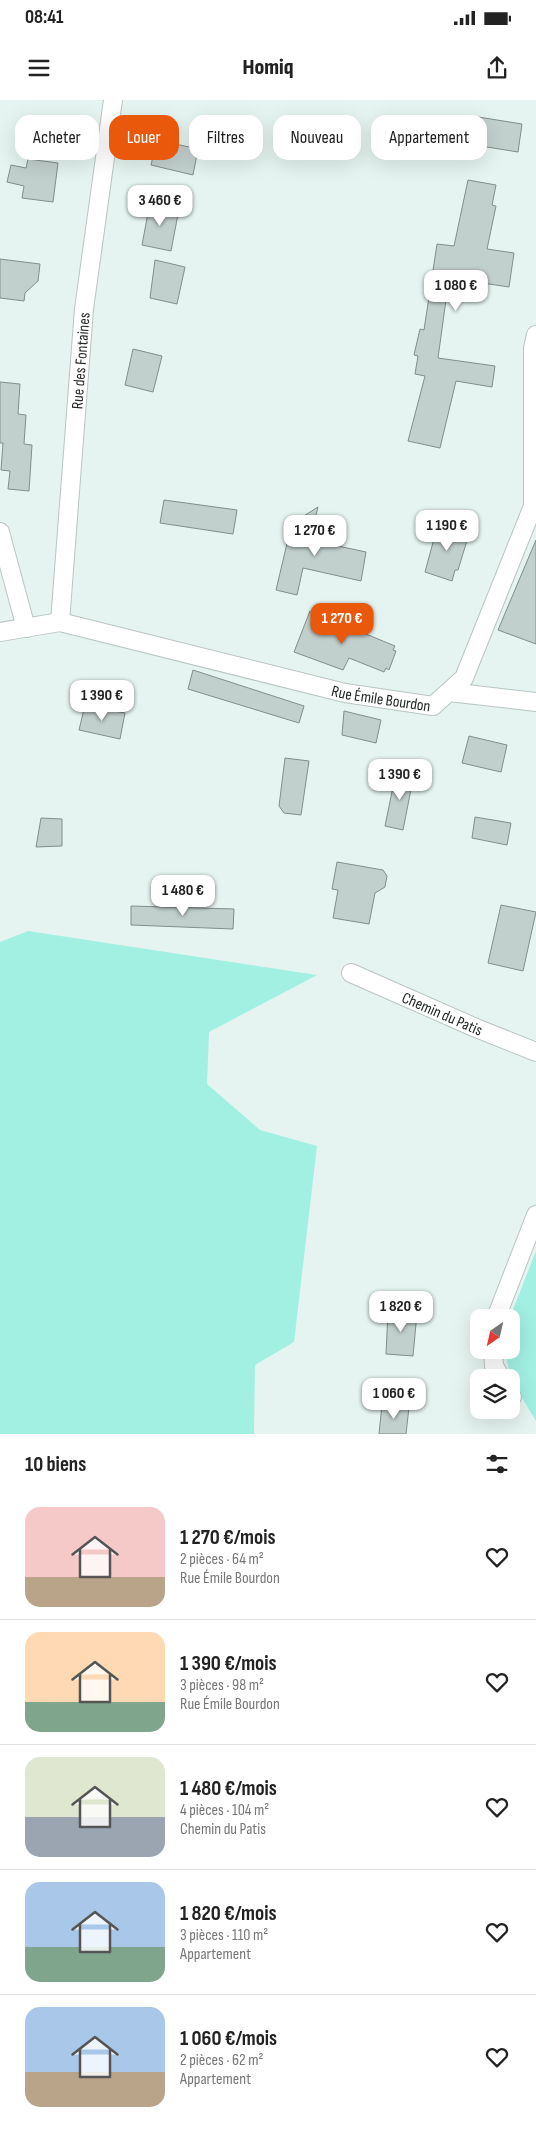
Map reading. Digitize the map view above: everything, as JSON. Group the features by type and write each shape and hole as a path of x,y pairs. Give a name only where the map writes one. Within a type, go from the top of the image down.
{"street":[{"name":"Rue des Fontaines","path":"60,622 84,309 113,100"},
{"name":"Rue Émile Bourdon","path":"60,622 345,693 433,706 464,678 532,506 533,348 536,335"},
{"path":"0,532 26,628"},
{"path":"0,632 60,622"},
{"path":"449,692 536,702"},
{"name":"Chemin du Patis","path":"351,973 536,1052"},
{"path":"499,1309 536,1215"}],"green space":[{"path":"28,931 317,975 209,1032 207,1084 260,1130 317,1146 294,1342 255,1365 254,1434 0,1434 0,942"},
{"path":"536,1251 536,1421 520,1394 520,1369 509,1369 507,1360 520,1359 520,1309 513,1309"}],"building":[{"path":"487,118 522,124 518,152 487,147"},
{"path":"179,145 189,147 189,160 196,160 193,175 151,165 152,160 179,160"},
{"path":"28,160 58,163 53,202 22,198 24,186 7,182 11,165 26,168"},
{"path":"468,180 496,185 492,205 496,206 487,249 514,253 509,287 449,278 438,358 495,366 492,387 456,381 440,448 408,441 425,376 415,374 418,356 414,355 420,329 424,330 437,244 454,246"},
{"path":"150,202 179,209 171,251 142,245"},
{"path":"0,259 40,264 38,281 25,293 24,301 0,298"},
{"path":"155,260 185,267 177,304 150,298"},
{"path":"133,349 162,356 153,392 125,385"},
{"path":"0,382 20,384 18,414 26,415 24,444 32,445 29,491 8,489 10,471 1,470 3,443 0,443"},
{"path":"164,500 237,510 233,534 160,523"},
{"path":"318,507 310,540 366,552 361,581 303,568 297,595 276,590 293,518 299,519"},
{"path":"438,524 469,534 458,570 455,570 452,581 425,572"},
{"path":"536,540 536,644 498,630"},
{"path":"310,611 395,646 393,650 396,651 389,670 386,668 384,672 349,658 343,670 294,652"},
{"path":"193,670 304,706 299,723 188,689"},
{"path":"85,705 125,713 120,739 79,730"},
{"path":"344,711 381,720 376,743 342,735"},
{"path":"469,736 507,745 501,772 462,763"},
{"path":"285,758 309,761 301,815 284,813 279,806"},
{"path":"396,772 414,774 403,830 385,826"},
{"path":"475,817 511,823 507,845 472,838"},
{"path":"41,818 62,819 62,846 36,847"},
{"path":"337,862 383,870 387,876 385,887 375,893 369,924 333,918 338,890 332,889"},
{"path":"501,905 536,912 523,971 488,963"},
{"path":"131,906 234,909 233,929 131,925"},
{"path":"388,1311 417,1313 413,1356 386,1354"},
{"path":"382,1405 409,1407 406,1434 379,1434"}]}
